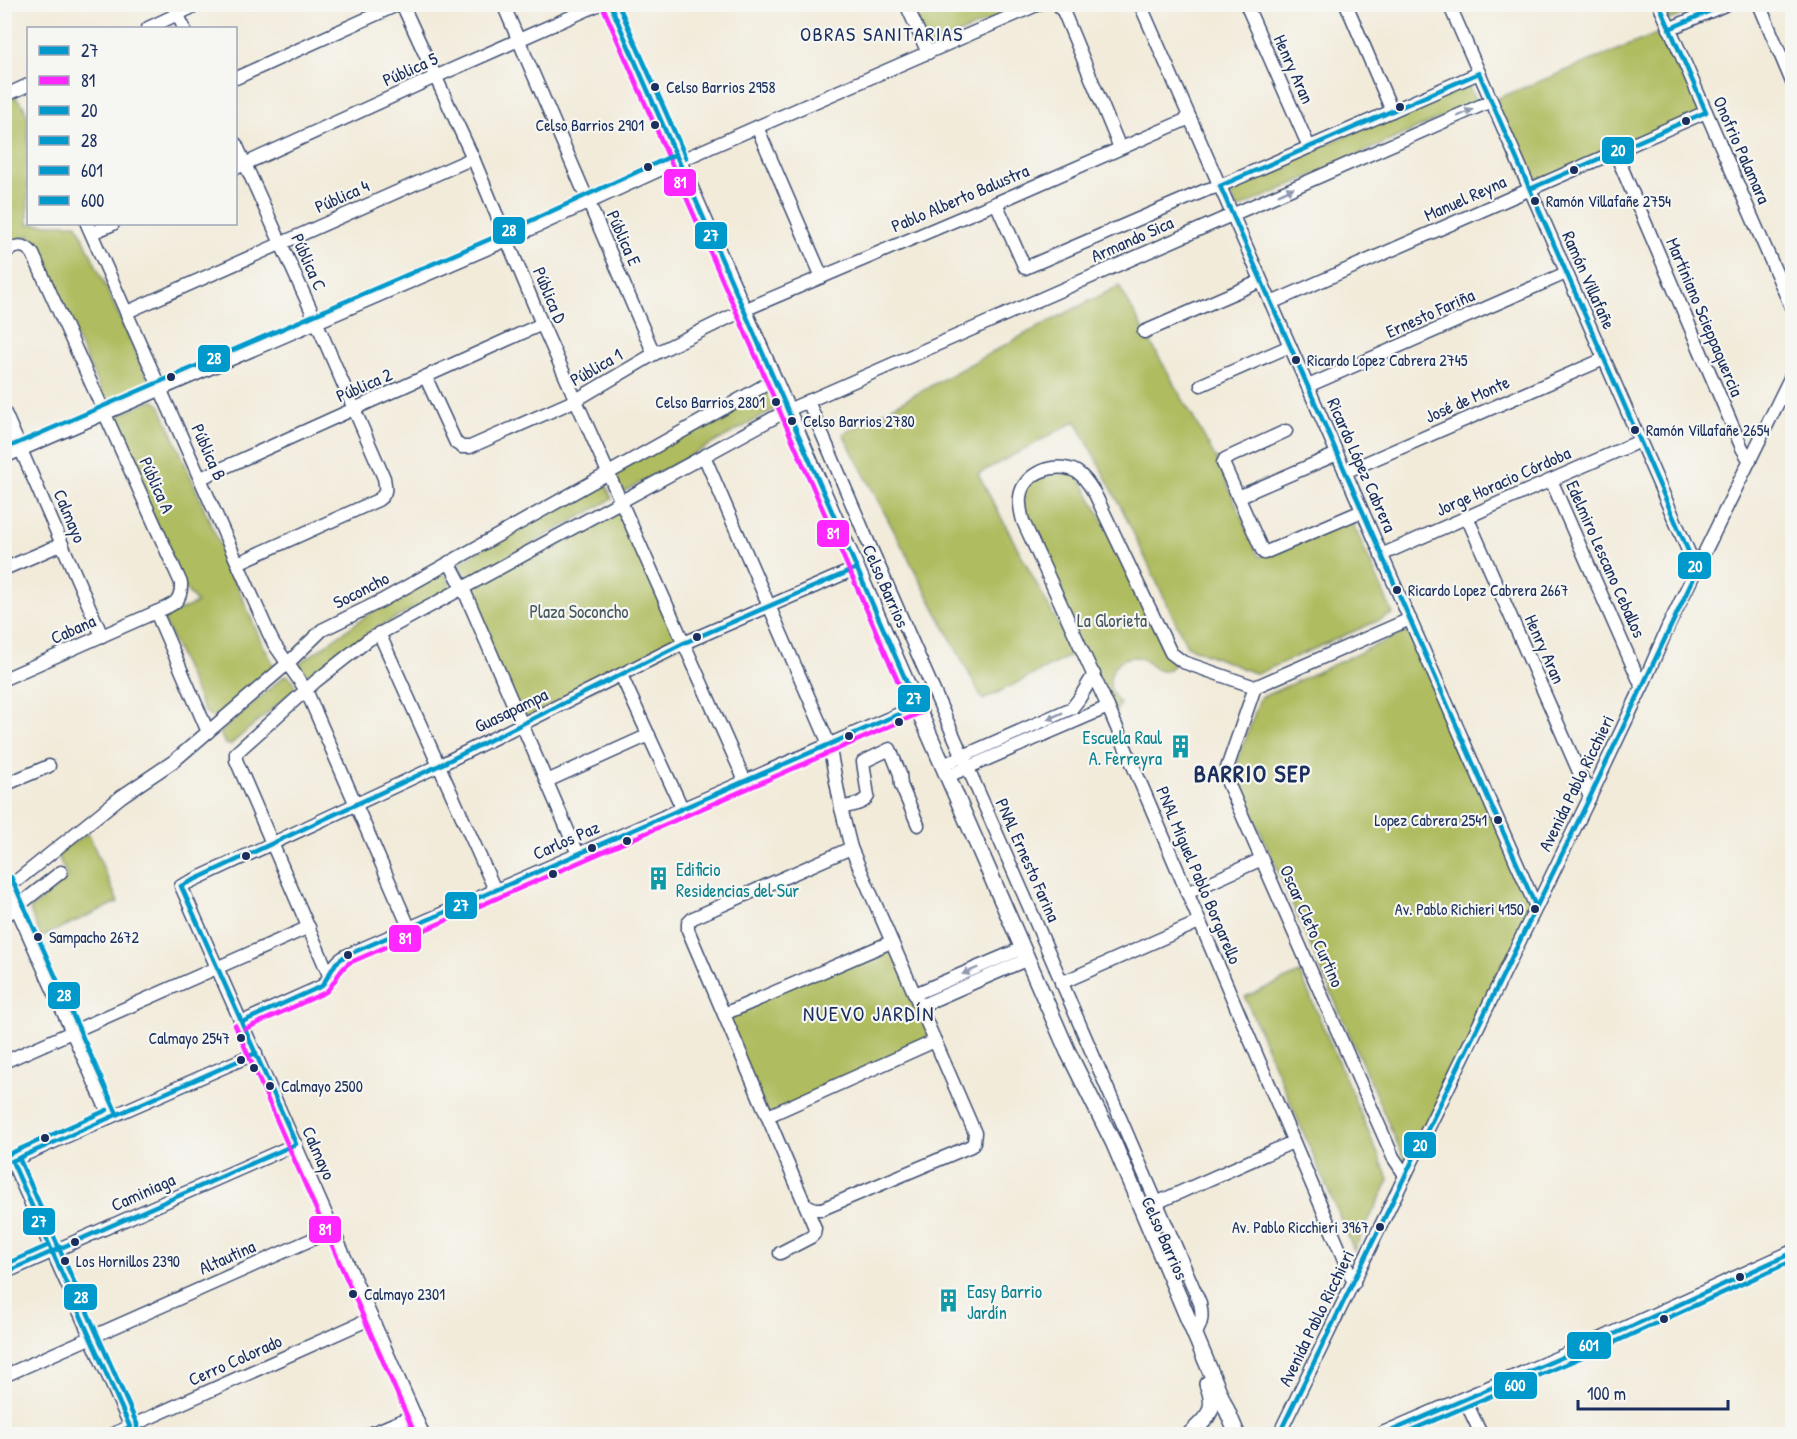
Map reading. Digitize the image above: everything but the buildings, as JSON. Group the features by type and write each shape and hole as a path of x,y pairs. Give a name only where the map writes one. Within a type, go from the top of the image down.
{"main road":[{"name":"Celso Barrios","path":"610,4 1026,953 1068,1052 1104,1147 1212,1395 1212,1407 1203,1423"},
{"name":"Celso Barrios","path":"1068,1052 1114,1144 1236,1434"},
{"path":"1707,1297 1792,1254"},
{"path":"1409,1434 1467,1404 1707,1297 1792,1264"},
{"path":"1384,1434 1467,1404"},
{"path":"1190,1434 1203,1423 1215,1421 1222,1423 1236,1434"}],"street":[{"path":"150,27 199,4"},
{"path":"237,78 401,4"},
{"name":"Pública D","path":"401,4 473,158 542,324 745,781"},
{"name":"Pública E","path":"503,4 654,354"},
{"name":"Pública 5","path":"240,166 600,4"},
{"path":"906,4 928,53"},
{"path":"4,457 507,240 679,161 1039,4"},
{"path":"1058,4 1064,13 1120,148"},
{"name":"Ricardo López Cabrera","path":"1140,4 1536,907"},
{"name":"Henry Aran","path":"1246,4 1309,147"},
{"path":"1346,4 1392,111"},
{"name":"Ramón Villafañe","path":"1449,4 1697,571"},
{"name":"Onofrio Palamara","path":"1659,4 1792,309"},
{"path":"1670,29 1728,4"},
{"path":"1759,4 1792,81"},
{"path":"178,15 184,27"},
{"name":"Armando Sica","path":"996,203 1025,268 1479,73"},
{"path":"4,96 27,89"},
{"name":"Armando Sica","path":"788,410 1491,101"},
{"name":"Manuel Reyna","path":"1271,303 1706,112"},
{"name":"Pablo Alberto Balustra","path":"744,310 1190,118"},
{"path":"758,127 822,277"},
{"name":"Pública C","path":"237,150 240,166 281,243 355,409 384,478 386,489 384,495 378,500 238,563"},
{"name":"Martíniano Scieppaquercia","path":"1615,152 1742,448 1750,461"},
{"name":"Pública 4","path":"127,312 473,158"},
{"path":"89,228 107,225"},
{"name":"Pública B","path":"89,228 269,634 306,690 409,927"},
{"name":"Pública A","path":"4,252 21,245 26,246 33,254 181,584 182,592 174,604 156,612"},
{"name":"Ernesto Fariña","path":"1308,386 1566,273"},
{"path":"1780,280 1792,275"},
{"path":"1144,332 1261,280"},
{"name":"Pública 1","path":"426,378 456,443 462,447 470,447 576,400 654,354 744,310"},
{"name":"Pública 2","path":"201,478 542,324"},
{"path":"1201,385 1290,346"},
{"name":"José de Monte","path":"1345,472 1604,358"},
{"name":"Avenida Pablo Ricchieri","path":"1279,1434 1590,797 1668,627 1792,374"},
{"name":"Soconcho","path":"6,886 123,796 174,761 287,664 322,630 381,601 774,380"},
{"name":"PNAL Ernesto Farina","path":"808,401 1200,1303 1202,1323 1195,1335"},
{"path":"330,975 236,760 236,753 240,748 306,690 379,633 788,410"},
{"name":"Calmayo","path":"4,411 102,636"},
{"path":"1286,431 1225,459 1223,463 1264,553 1362,512"},
{"name":"Jorge Horacio Córdoba","path":"1381,555 1640,441"},
{"path":"1238,497 1337,453"},
{"path":"704,456 829,744 851,848 975,1132 971,1146 822,1209 806,1205"},
{"name":"PNAL Miguel Pablo Borgarello","path":"1255,687 1183,662 1174,656 1167,647 1095,494 1087,481 1077,472 1063,467 1044,471 1024,484 1020,496 1023,521 1094,674 1354,1283"},
{"name":"Edelmiro Lescano Ceballos","path":"1551,480 1642,687"},
{"name":"Henry Aran","path":"1467,517 1590,797"},
{"path":"4,569 63,544"},
{"path":"449,562 464,588 578,854"},
{"name":"Guasapampa","path":"181,886 356,806 684,644 857,568"},
{"path":"156,612 208,732"},
{"name":"Cabana","path":"4,679 156,612"},
{"path":"1255,687 1410,619"},
{"path":"379,633 495,890"},
{"path":"945,771 1072,708 1094,674"},
{"path":"621,675 682,808"},
{"name":"Oscar Cleto Curtino","path":"1255,687 1227,768 1226,777 1393,1157 1405,1175"},
{"name":"Carlos Paz","path":"242,1022 321,986 330,975 333,965 339,960 409,927 917,706"},
{"path":"965,762 1108,707"},
{"path":"547,781 649,735"},
{"path":"841,808 861,803 866,799 868,796 863,762 890,749 900,774 901,785 918,825"},
{"path":"4,785 50,766"},
{"path":"780,1253 814,1234 815,1228 688,930 688,923 693,918 851,848"},
{"path":"1187,893 1262,860"},
{"path":"4,917 61,872"},
{"path":"6,886 110,1117"},
{"name":"Calmayo","path":"181,886 423,1434"},
{"path":"1061,983 1199,922"},
{"path":"4,1062 309,927"},
{"path":"724,1014 891,942"},
{"path":"915,994 1026,953"},
{"path":"920,1006 1026,953"},
{"path":"768,1116 935,1041"},
{"path":"132,1430 52,1252 8,1162 256,1053"},
{"path":"1156,1203 1293,1142"},
{"name":"Caminiaga","path":"4,1273 296,1144"},
{"name":"Altautina","path":"4,1376 333,1230"},
{"name":"Cerro Colorado","path":"113,1434 132,1430 372,1318"},
{"path":"1467,1404 1481,1434"},
{"path":"370,1434 415,1415"}],"green space":[{"path":"909,5 1025,5 928,47"},
{"path":"1662,5 1710,5 1669,20"},
{"path":"1669,29 1706,112 1530,189 1491,101"},
{"path":"1467,82 1476,102 1237,209 1228,188"},
{"path":"15,97 23,105 27,115 27,225 77,225 149,381 143,390 115,403 105,400 29,235 5,246 4,102"},
{"path":"1119,286 1217,460 1259,557 1350,517 1393,614 1259,673 1187,646 1122,509 1076,421 978,474 1074,654 983,700 843,434 1029,332"},
{"path":"772,382 783,405 618,495 609,475"},
{"path":"153,400 160,405 260,639 276,669 214,718 204,711 163,618 197,603 181,583 113,421 117,416"},
{"name":"La Glorieta","path":"1077,472 1177,659 1170,669 1165,671 1159,671 1147,662 1134,657 1118,663 1111,675 1110,683 1111,690 1120,703 1113,720 1024,521 1024,484 1037,474"},
{"path":"603,477 612,499 468,580 459,563"},
{"name":"Plaza Soconcho","path":"621,501 684,643 523,725 463,588"},
{"path":"441,572 447,576 450,583 449,590 373,630 310,679 299,664 379,607"},
{"path":"1414,628 1536,907 1408,1168 1234,771 1260,698"},
{"path":"287,675 293,680 294,690 230,745 225,744 220,733"},
{"path":"88,833 118,902 41,937 30,910 67,877 57,853"},
{"path":"891,942 935,1041 768,1116 724,1014"},
{"path":"1300,973 1389,1180 1354,1250 1245,997"}],"transit line":[{"name":"27","path":"242,1022 322,986 336,963 345,956 917,706 610,4"},
{"name":"28","path":"618,4 686,158"},
{"name":"20","path":"1659,4 1706,112"},
{"name":"20","path":"1669,29 1726,4"},
{"name":"81","path":"603,7 910,709"},
{"name":"20","path":"1279,1434 1590,797 1697,571 1479,73 1220,186 1536,907"},
{"name":"20","path":"1530,189 1706,112"},
{"name":"28","path":"4,449 504,233 676,154"},
{"name":"27","path":"4,1273 296,1144 181,886 440,765 684,643 857,568"},
{"name":"81","path":"245,1029 326,992 349,963 920,713"},
{"name":"28","path":"11,877 117,1114"},
{"name":"81","path":"235,1025 415,1434"},
{"name":"27","path":"113,1434 130,1427 12,1161 256,1053"},
{"name":"28","path":"9,1154 107,1110"},
{"name":"28","path":"19,1158 137,1424 137,1430 131,1434"},
{"name":"28","path":"4,1265 49,1245"},
{"name":"601","path":"1384,1434 1586,1347 1792,1253"},
{"name":"600","path":"1402,1434 1589,1354 1792,1261"}],"place":[{"name":"Celso Barrios 2958","path":"655,87"},
{"name":"Celso Barrios 2901","path":"655,125"},
{"name":"Ramón Villafañe 2754","path":"1535,201"},
{"name":"Ricardo Lopez Cabrera 2745","path":"1296,360"},
{"name":"Celso Barrios 2801","path":"776,402"},
{"name":"Celso Barrios 2780","path":"792,421"},
{"name":"Ramón Villafañe 2654","path":"1635,430"},
{"name":"Ricardo Lopez Cabrera 2667","path":"1397,590"},
{"name":"Escuela Raul A. Ferreyra","path":"1180,747"},
{"name":"Lopez Cabrera 2541","path":"1498,820"},
{"name":"Edificio Residencias del Sur","path":"658,879"},
{"name":"Av. Pablo Richieri 4150","path":"1535,909"},
{"name":"Sampacho 2672","path":"38,937"},
{"name":"Calmayo 2547","path":"241,1038"},
{"name":"Calmayo 2500","path":"270,1086"},
{"name":"Av. Pablo Ricchieri 3967","path":"1380,1227"},
{"name":"Los Hornillos 2390","path":"65,1261"},
{"name":"Calmayo 2301","path":"353,1294"},
{"name":"Easy Barrio Jardín","path":"949,1301"}],"district":[{"name":"OBRAS SANITARIAS","path":"882,33"},
{"name":"BARRIO SEP","path":"1253,773"},
{"name":"NUEVO JARDÍN","path":"869,1013"}]}
